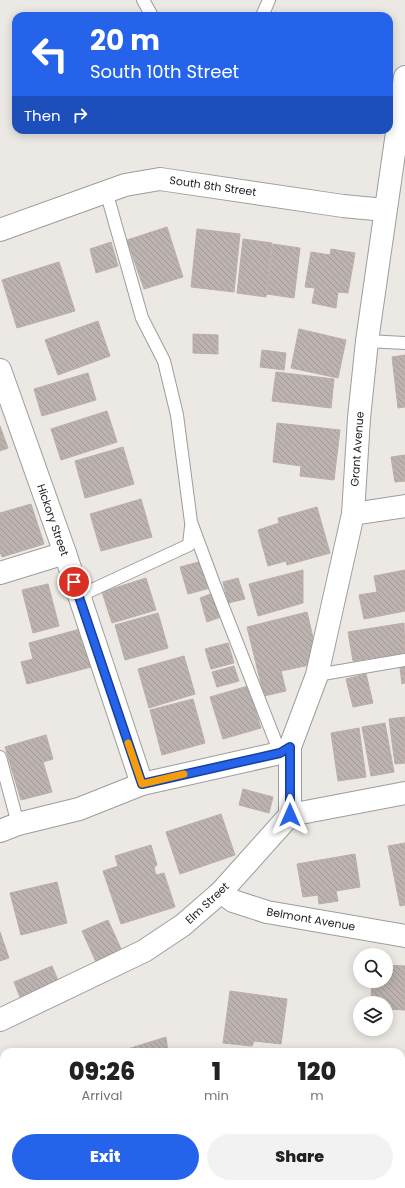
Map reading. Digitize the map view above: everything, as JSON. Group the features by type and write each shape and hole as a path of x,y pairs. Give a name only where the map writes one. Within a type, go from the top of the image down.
{"street":[{"name":"Grant Avenue","path":"290,815 285,750 317,675 353,514 359,418 367,341 405,77"},
{"name":"South 8th Street","path":"0,230 106,191 143,181 174,180 343,206 385,210"},
{"name":"Hickory Street","path":"0,370 65,553 142,784"},
{"path":"353,514 405,506"},
{"path":"0,573 65,553"},
{"path":"9,828 79,809 142,784 285,750"},
{"path":"290,815 405,793"},
{"name":"Elm Street","path":"0,1020 144,951 184,925 221,892 290,815"},
{"name":"Belmont Avenue","path":"221,892 232,902 267,912 405,936"}],"lane":[{"path":"143,0 150,12"},
{"path":"264,12 269,0"},
{"path":"79,596 189,546 191,522 178,415 164,361 142,318 106,191"},
{"path":"367,341 405,343"},
{"path":"191,522 214,584 285,750"},
{"path":"317,675 405,660"},
{"path":"0,757 9,828"}],"building":[{"path":"167,227 183,277 144,289 127,240"},
{"path":"197,229 240,234 234,292 191,287"},
{"path":"243,239 272,243 266,297 237,293"},
{"path":"111,242 118,266 96,273 90,249"},
{"path":"273,244 300,248 294,298 267,294"},
{"path":"331,249 355,253 348,293 338,292 336,308 312,303 315,288 305,287 311,252 330,255"},
{"path":"59,262 75,311 17,328 2,280"},
{"path":"98,321 110,356 58,375 45,340"},
{"path":"299,329 346,340 338,378 291,368"},
{"path":"193,334 218,335 218,354 193,353"},
{"path":"262,350 286,353 284,370 260,367"},
{"path":"405,355 405,407 398,408 392,357"},
{"path":"276,372 334,379 331,408 272,401"},
{"path":"88,373 96,400 42,416 34,389"},
{"path":"107,411 117,442 61,460 51,429"},
{"path":"277,423 340,430 334,480 300,476 301,466 273,462"},
{"path":"0,426 8,448 0,451"},
{"path":"123,447 134,484 85,498 75,461"},
{"path":"405,455 405,481 395,482 391,457"},
{"path":"141,499 152,537 101,551 90,514"},
{"path":"31,504 44,544 2,557 0,552 0,513"},
{"path":"317,507 330,553 287,565 286,561 268,566 258,530 279,523 278,518"},
{"path":"202,561 210,588 188,594 180,567"},
{"path":"303,570 303,603 258,616 249,584"},
{"path":"405,570 405,611 364,619 359,595 377,592 374,576"},
{"path":"146,578 156,610 112,623 102,592"},
{"path":"238,578 245,599 228,603 223,582"},
{"path":"48,584 59,626 33,633 22,590"},
{"path":"213,593 221,617 207,622 200,598"},
{"path":"307,612 319,663 281,671 286,691 264,696 247,627"},
{"path":"158,613 168,648 125,660 115,625"},
{"path":"404,623 405,653 353,661 348,632"},
{"path":"80,629 91,667 27,684 21,662 33,659 29,643"},
{"path":"228,643 234,663 211,669 205,649"},
{"path":"184,656 195,694 149,708 138,669"},
{"path":"234,666 239,681 217,687 212,672"},
{"path":"405,667 405,683 402,684 400,668"},
{"path":"366,674 373,703 353,707 346,679"},
{"path":"248,686 261,728 223,739 210,697"},
{"path":"193,699 205,743 162,755 150,710"},
{"path":"405,717 405,763 395,764 389,719"},
{"path":"385,723 394,772 371,776 362,727"},
{"path":"359,728 366,777 338,781 331,733"},
{"path":"46,735 53,759 43,762 52,792 21,800 5,747"},
{"path":"243,789 273,797 269,813 239,805"},
{"path":"221,814 235,855 180,874 166,832"},
{"path":"405,843 405,905 400,906 388,846"},
{"path":"151,845 157,865 154,867 156,875 164,873 175,907 121,924 103,871 118,866 115,856"},
{"path":"355,854 360,887 336,891 338,901 319,904 318,895 303,897 297,864"},
{"path":"57,882 67,923 21,935 10,893"},
{"path":"108,920 122,951 96,962 82,931"},
{"path":"0,932 9,958 0,961"},
{"path":"393,965 405,966 405,1010 393,1009 393,996 371,996 372,988 393,988"},
{"path":"52,966 60,985 21,1000 14,982"},
{"path":"230,991 287,999 281,1044 254,1041 252,1046 223,1043"},
{"path":"166,1037 167,1048 131,1048"}],"slow traffic":[{"path":"128,743 142,784 184,774"}],"route":[{"path":"74,582 142,784 250,758 280,753 290,747 290,815"}]}
